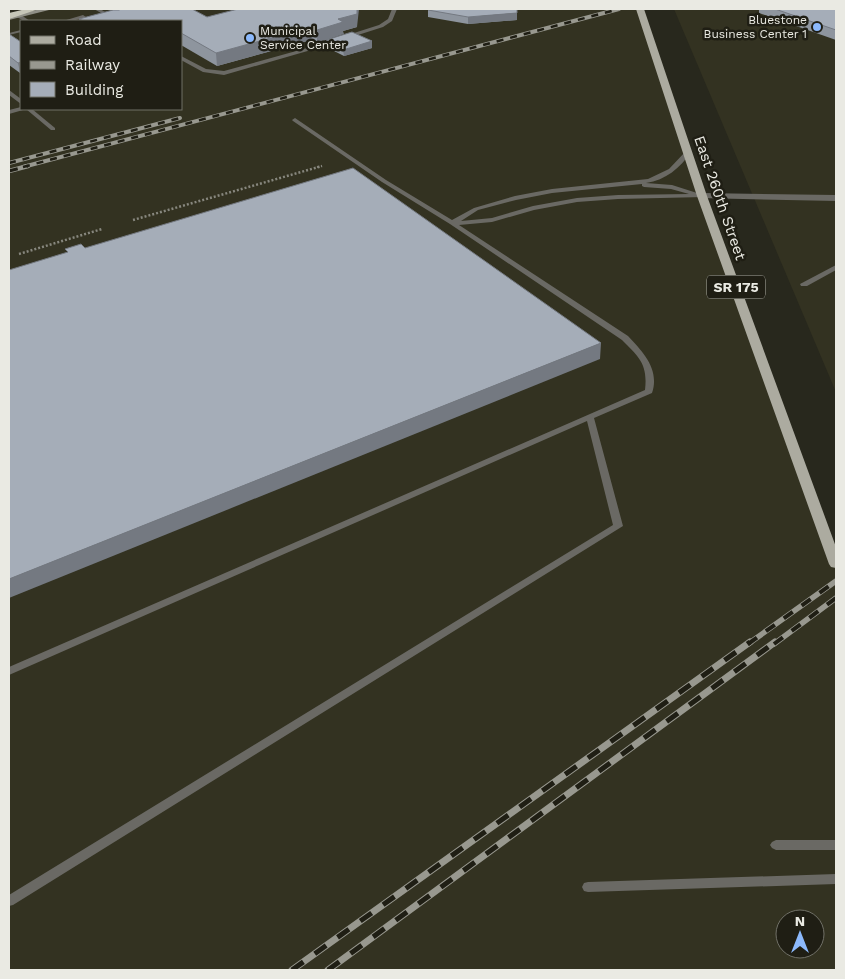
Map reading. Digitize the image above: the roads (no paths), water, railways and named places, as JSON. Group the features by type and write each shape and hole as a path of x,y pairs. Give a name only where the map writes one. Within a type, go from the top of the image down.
{"highway":[{"path":"9,17 35,9"}],"main road":[{"name":"East 260th Street","path":"640,9 702,196 836,564"}],"street":[{"path":"9,17 49,9"},
{"path":"702,196 836,198"}],"lane":[{"path":"97,9 116,20"},
{"path":"182,59 205,71 224,73 381,26 390,20 394,9"},
{"path":"18,16 26,20"},
{"path":"70,20 83,17"},
{"path":"9,92 20,101"},
{"path":"30,110 53,129"},
{"path":"9,671 649,391 651,376 645,358 624,338 452,223 391,186 295,120"},
{"path":"452,223 476,209 515,198 552,191 649,181 660,178 670,173 688,152"},
{"path":"603,185 659,185 702,196"},
{"path":"452,223 492,220 533,208 577,200 618,197 702,196"},
{"path":"804,284 836,267"},
{"path":"9,901 618,526 590,418"},
{"path":"776,845 836,845"},
{"path":"588,886 836,879"}],"railway":[{"path":"23,167 619,9"},
{"path":"9,163 180,118"},
{"path":"9,171 28,166"},
{"path":"748,644 836,581"},
{"path":"774,644 836,598"},
{"path":"292,970 750,642"},
{"path":"328,970 775,642"}],"place":[{"name":"Bluestone Business Center 1","path":"817,27"},
{"name":"Municipal Service Center","path":"250,38"}]}
